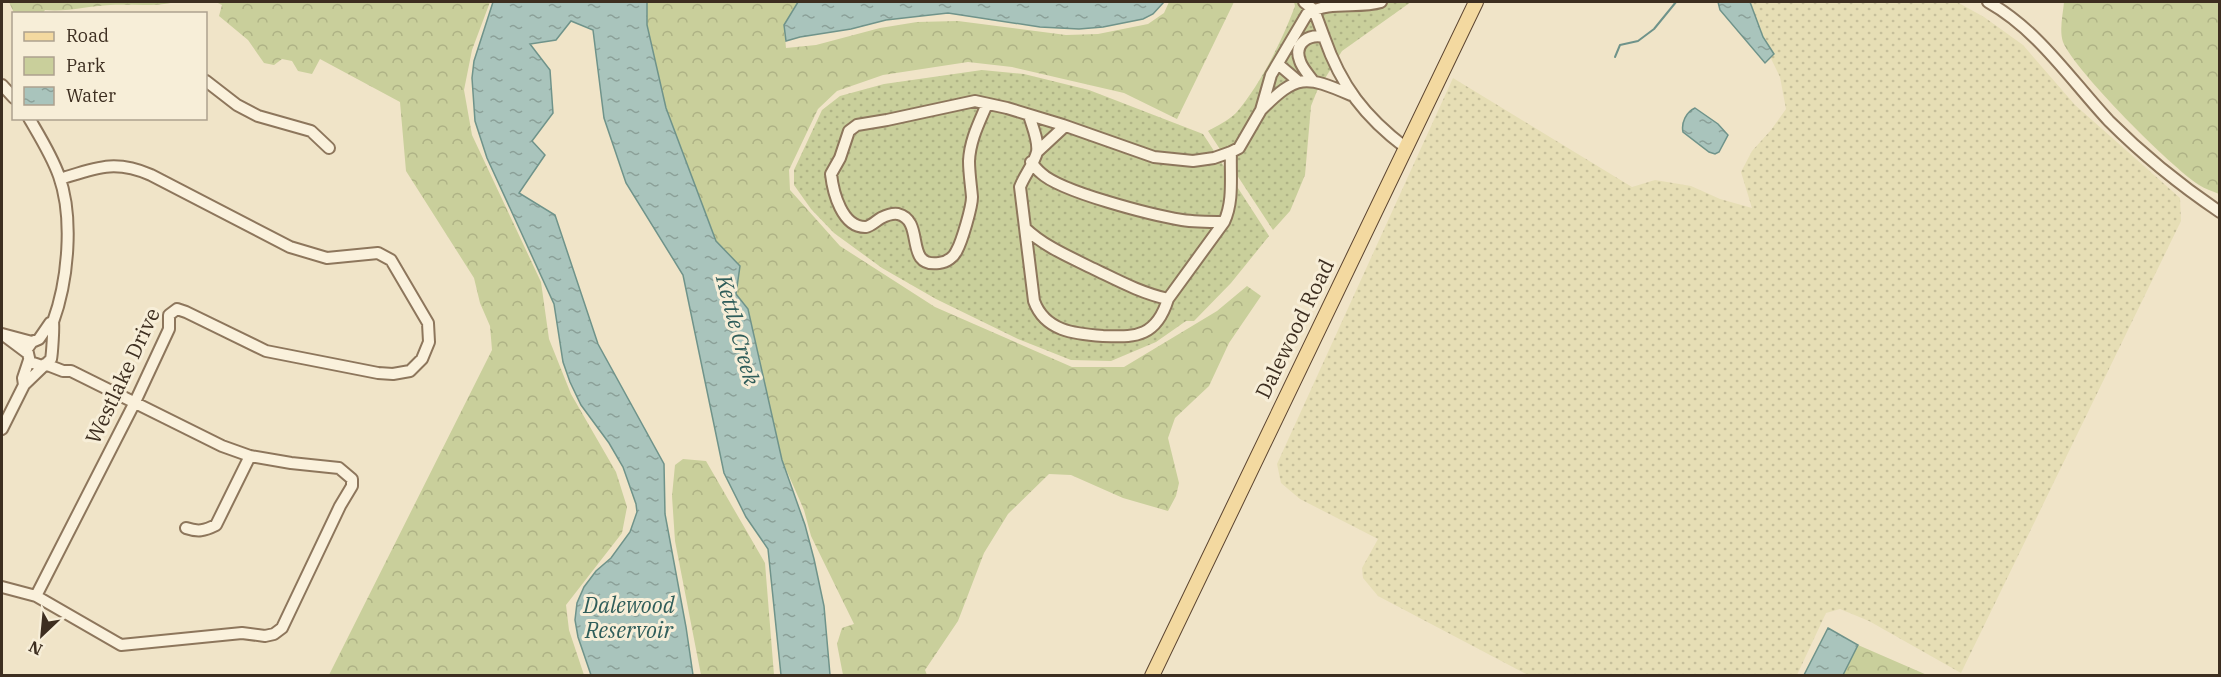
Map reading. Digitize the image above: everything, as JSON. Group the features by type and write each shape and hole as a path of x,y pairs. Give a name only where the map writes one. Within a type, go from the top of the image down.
{"main road":[{"name":"Dalewood Road","path":"1152,675 1476,2"}],"street":[{"path":"1304,2 1316,6 1382,2"},
{"path":"1988,2 2004,10 2033,34 2110,121 2149,158 2188,190 2220,212"},
{"path":"1316,6 1334,64 1351,95 1381,129 1406,148"},
{"path":"1261,110 1265,92 1278,64 1302,22 1316,6"},
{"path":"1313,81 1300,63 1298,53 1300,44 1308,37 1324,37"},
{"path":"1278,64 1298,81"},
{"path":"987,104 973,135 969,159 972,200 958,249 953,257 945,262 932,264 917,253 912,222 906,216 894,213 887,215 868,227 859,226 846,219 838,201 831,174 840,158 849,131 857,125 975,101 991,104 1065,126 1154,157 1193,161 1214,158 1239,148 1261,110 1287,86 1298,81 1313,81 1351,95"},
{"path":"207,82 237,105 258,116 310,131 329,148"},
{"path":"1029,115 1035,136 1034,157 1041,174 1055,182 1091,196 1162,216 1184,220 1224,222"},
{"path":"2,429 24,385 51,359 55,327 53,322 67,270 67,237 60,179 51,157 30,120"},
{"path":"1065,126 1034,157 1020,187 1034,301 1038,312 1045,320 1068,332 1082,336 1128,337 1145,332 1155,325 1168,299 1224,222 1229,211 1231,152"},
{"name":"Westlake Drive","path":"36,596 170,329 169,315 177,309 266,351 393,374 410,371 423,359 429,342 428,323 391,260 378,253 327,258 290,247 151,175 130,167 106,166 60,179"},
{"path":"1025,228 1037,239 1060,253 1128,286 1168,299"},
{"path":"24,385 27,356 36,341 53,322"},
{"path":"2,334 46,341 57,358 67,364 71,371"},
{"path":"2,334 32,363 71,371 177,424 250,456 339,468 352,479 352,486 282,628 274,634 265,636 242,633 121,645 36,596 2,587"},
{"path":"186,528 205,531 216,525 250,456"}],"shaded area":[{"path":"1747,2 1957,2 1984,17 2023,45 2075,105 2180,198 2181,221 1961,673 1869,621 1840,609 1826,613 1797,675 1528,675 1378,596 1363,578 1362,568 1378,539 1300,499 1281,483 1277,464 1453,78 1632,187 1655,180 1691,186 1720,199 1752,208 1741,172 1752,151 1786,109 1780,77 1756,28"}],"green space":[{"path":"9,2 176,2 110,5 45,10 44,12 14,12"},
{"path":"216,2 490,2 472,50 464,90 472,135 541,282 549,339 571,394 616,472 627,507 622,533 566,605 569,630 584,675 329,675 492,350 490,326 480,303 474,278 406,171 400,102 320,59 312,74 298,71 292,61 282,59 274,65 264,63 248,40 219,16 222,5"},
{"path":"647,2 798,2 784,25 786,48 816,45 880,28 917,22 958,21 1066,35 1098,34 1148,24 1164,13 1169,2 1234,2 1177,119 1124,93 1012,67 968,62 883,75 837,91 818,109 789,170 790,190 840,246 935,307 1072,367 1124,367 1217,311 1247,286 1261,296 1229,343 1209,386 1175,418 1168,438 1179,483 1176,496 1168,511 1123,498 1071,475 1049,474 1008,514 984,553 958,621 925,670 927,675 843,675 837,644 842,628 854,624 811,536 804,510 782,460 748,309 736,294 740,266 716,241 666,108 647,25"},
{"path":"1294,2 1411,2 1342,51 1317,91 1311,106 1305,175 1290,211 1273,230 1208,131 1236,113 1254,89 1284,34 1295,6"},
{"path":"2064,2 2219,2 2219,194 2199,185 2168,159 2125,118 2085,74 2063,42 2061,27"},
{"path":"982,70 1024,74 1089,90 1203,134 1269,236 1231,283 1194,321 1186,321 1156,342 1111,361 1071,360 1018,339 936,299 882,268 834,233 811,209 794,185 794,170 822,110 840,96 884,84"},
{"path":"683,459 706,461 765,563 774,675 701,675 675,541 672,496 675,465"},
{"path":"1858,645 1927,675 1843,676"}],"water":[{"path":"493,2 647,2 647,25 666,108 716,241 740,266 736,294 748,309 782,460 805,525 814,559 824,606 830,675 781,675 768,549 746,517 724,473 683,275 626,183 604,118 593,30 571,21 556,40 530,44 550,70 553,113 532,141 545,155 519,193 555,215 598,344 664,464 665,514 693,675 591,675 578,637 575,620 577,603 584,587 596,571 611,558 630,532 637,512 636,504 623,467 609,443 581,405 570,382 563,362 554,304 487,158 475,121 472,78 474,61"},
{"path":"798,2 1164,2 1153,14 1143,19 1103,27 1079,29 1040,27 948,13 886,20 786,41 784,25"},
{"path":"1718,2 1750,2 1763,37 1774,54 1765,63 1720,10"},
{"path":"1695,108 1718,124 1728,135 1719,152 1715,154 1683,132 1685,118"},
{"path":"1828,628 1858,645 1843,675 1804,675"}],"waterway":[{"path":"1615,57 1620,45 1638,41 1654,29 1676,2"}],"water label":[{"name":"Kettle Creek","path":"738,330"},
{"name":"Dalewood Reservoir","path":"629,618"}]}
